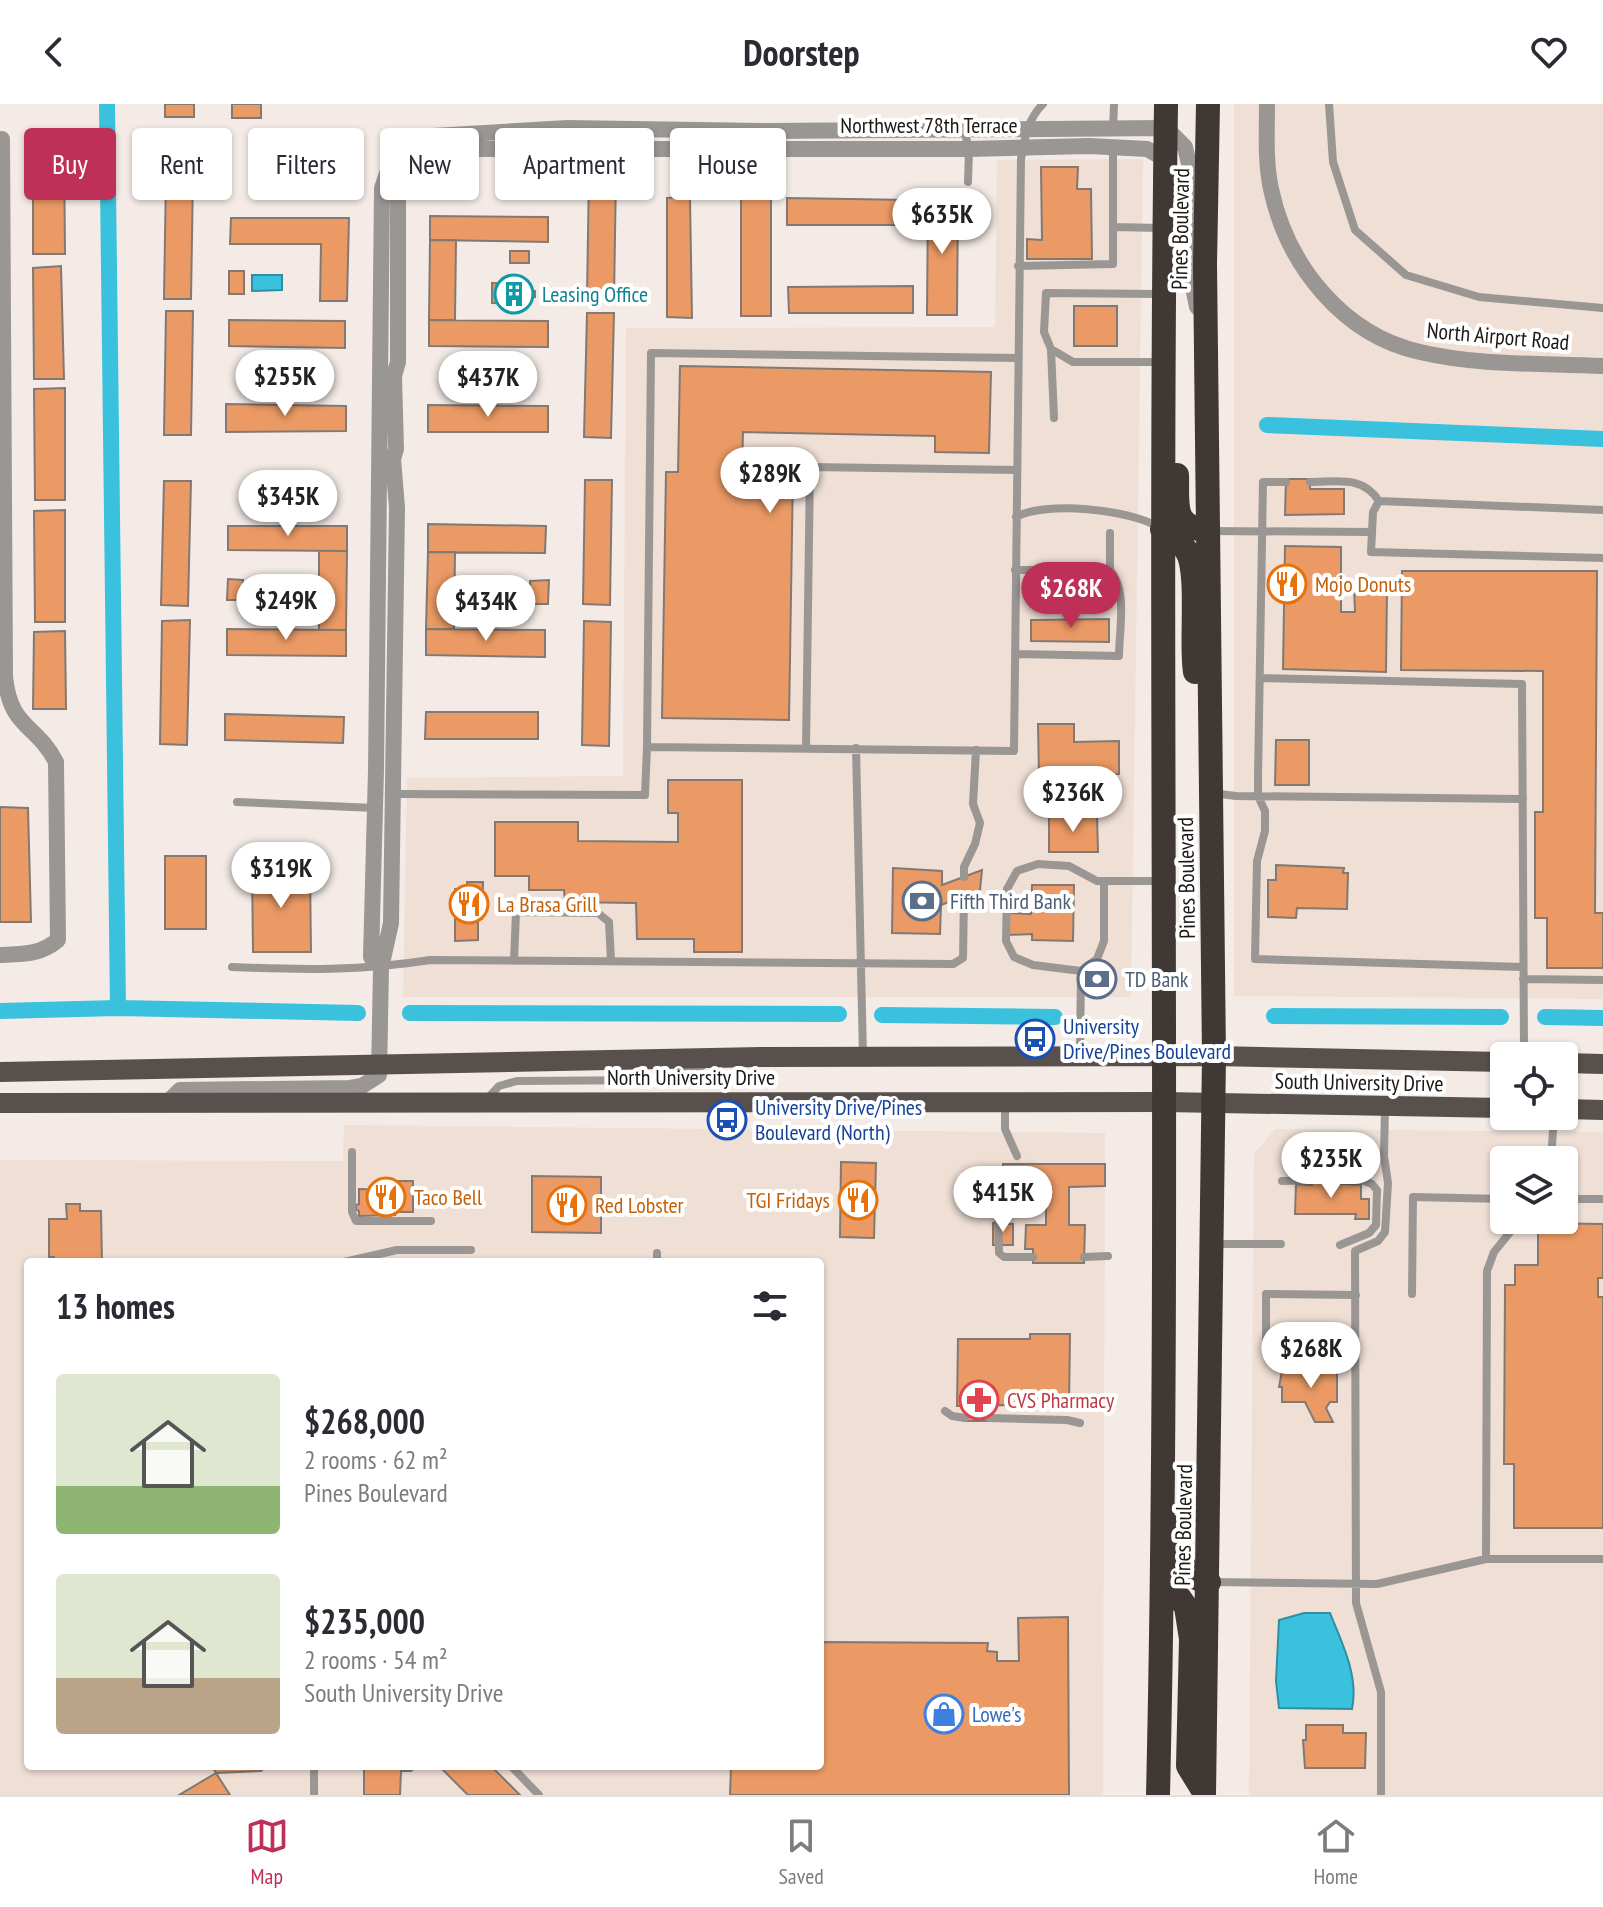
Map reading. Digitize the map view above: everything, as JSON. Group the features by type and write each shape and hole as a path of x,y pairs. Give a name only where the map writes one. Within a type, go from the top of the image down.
{"highway":[{"name":"Pines Boulevard","path":"1204,1794 1214,1056 1206,351 1208,104"},
{"name":"Pines Boulevard","path":"1158,1795 1164,1509 1162,529 1166,116"},
{"path":"1164,350 1175,381 1180,516 1188,527 1208,531"},
{"path":"1162,529 1189,553 1193,575 1194,670 1211,720"},
{"path":"1164,1509 1184,1567 1191,1576 1209,1582"},
{"path":"1163,1592 1179,1597 1186,1607 1191,1639 1188,1766 1204,1794"}],"main road":[{"name":"North University Drive","path":"0,1072 863,1057 1214,1056"},
{"name":"South University Drive","path":"1214,1056 1490,1062"},
{"path":"1578,1063 1603,1064"},
{"name":"North University Drive","path":"0,1103 1213,1103"},
{"name":"South University Drive","path":"1213,1103 1490,1108"},
{"path":"1578,1109 1603,1110"}],"street":[{"name":"North Airport Road","path":"1267,104 1267,158 1271,191 1287,241 1317,288 1355,322 1384,340 1419,352 1477,361 1603,366"},
{"name":"Northwest 78th Terrace","path":"392,794 398,189 409,166 426,152 445,149 969,149 1166,116"},
{"path":"1166,116 1188,157 1188,263 1206,351"},
{"name":"Northwest 78th Terrace","path":"375,808 382,188 391,162 413,143 434,136 552,129 964,130 1147,149 1165,159"},
{"path":"0,955 45,950 58,940 58,776 51,754 18,719 7,695 2,616 2,139"},
{"path":"381,1065 381,968 391,923 392,794"},
{"path":"375,808 371,957 381,968"},
{"name":"North University Drive","path":"168,1102 180,1090 362,1086 379,1075 381,1065"}],"lane":[{"path":"1027,104 1035,112"},
{"path":"647,747 1014,751 1021,159 1024,138 1035,112 1043,104"},
{"path":"1018,266 1113,264 1114,104"},
{"path":"1329,104 1333,162 1355,230 1406,275 1479,297 1603,308"},
{"path":"964,130 969,149 968,182"},
{"path":"1114,227 1165,228"},
{"path":"1054,418 1051,349 1044,332 1046,293 1164,294"},
{"path":"1051,349 1073,362 1164,350"},
{"path":"392,794 645,795 651,353 1017,358"},
{"path":"806,748 810,467 1016,470"},
{"path":"1286,482 1263,482 1258,796 1265,811 1265,831 1257,861 1255,959 1522,967"},
{"path":"1310,482 1359,483 1372,489 1379,501"},
{"path":"1379,501 1603,510"},
{"path":"1379,501 1373,512 1371,552 1603,558"},
{"path":"1016,517 1029,509 1102,510 1149,521 1162,529"},
{"path":"1208,531 1372,532"},
{"path":"1015,654 1119,656 1118,579 1110,570 1110,533"},
{"path":"1015,570 1110,570"},
{"path":"1260,678 1522,684 1524,1042"},
{"path":"856,748 863,1057"},
{"path":"964,877 969,854 979,833 978,813 973,804 976,750"},
{"path":"1211,793 1523,799"},
{"path":"237,802 375,808"},
{"path":"1104,881 1104,941 1097,959 1081,971 1033,965 1014,957 1006,941 1007,889 1017,871 1038,864 1069,866 1097,881 1104,881 1164,881"},
{"path":"232,967 333,971 381,968 430,960 953,964 963,958 964,896"},
{"path":"514,961 516,912 598,913 609,922 611,961"},
{"path":"1080,1056 1081,971"},
{"path":"1523,979 1603,980"},
{"path":"484,1101 499,1086 517,1081 656,1080 726,1059"},
{"path":"1005,1102 1005,1129 1017,1156"},
{"path":"1381,1795 1381,1692 1378,1673 1359,1618 1356,1585 1355,1251 1378,1241 1385,1232 1388,1183 1384,1156 1385,1107"},
{"path":"352,1152 352,1212 356,1221 431,1221"},
{"path":"1282,1181 1359,1179 1372,1184 1377,1190 1378,1199 1376,1225 1369,1233 1340,1245"},
{"path":"1412,1294 1413,1197 1490,1199"},
{"path":"1578,1199 1603,1199"},
{"path":"998,1202 999,1253 1004,1257 1033,1257"},
{"path":"1486,1559 1487,1271 1494,1252 1509,1234"},
{"path":"1212,1244 1281,1244"},
{"path":"361,1258 397,1250 471,1250"},
{"path":"1084,1257 1108,1256"},
{"path":"1355,1342 1266,1339 1266,1294 1356,1295"},
{"path":"945,1411 952,1416 965,1418"},
{"path":"989,1418 1080,1423"},
{"path":"1209,1582 1356,1585 1396,1581 1486,1559 1603,1559"},
{"path":"314,1770 314,1795"},
{"path":"515,1770 539,1795"}],"shaded area":[{"path":"1234,104 1603,104 1603,999 1234,996"},
{"path":"1143,159 1131,997 403,997 407,778 623,776 626,328 995,327 997,160"},
{"path":"344,1125 1105,1133 1103,1795 0,1795 0,1160 343,1161"},
{"path":"1275,1129 1603,1132 1603,1795 1249,1795 1254,1154"}],"water":[{"path":"252,275 282,275 282,290 252,291"},
{"path":"247,582 277,583 277,598 247,598"},
{"path":"1304,1613 1330,1613 1351,1672 1352,1709 1279,1708 1276,1681 1279,1620"}],"building":[{"path":"165,104 194,104 194,117 165,117"},
{"path":"232,104 261,104 261,118 232,118"},
{"path":"1041,167 1078,167 1077,189 1091,189 1092,259 1027,259 1027,239 1042,240"},
{"path":"928,196 958,196 957,315 927,315"},
{"path":"667,198 690,200 692,318 667,317"},
{"path":"787,198 911,200 913,225 787,225"},
{"path":"33,200 64,200 65,254 33,254"},
{"path":"166,200 193,200 191,299 164,299"},
{"path":"589,200 616,200 614,298 587,297"},
{"path":"741,200 771,200 771,316 741,316"},
{"path":"430,216 548,217 548,242 430,240"},
{"path":"231,218 349,218 347,301 320,301 321,244 230,244"},
{"path":"430,240 456,240 455,320 429,320"},
{"path":"510,251 529,251 529,263 510,263"},
{"path":"61,266 64,379 34,379 33,268"},
{"path":"229,271 244,271 244,294 229,294"},
{"name":"Leasing Office","path":"492,283 530,284 535,297 530,296 530,304 492,303"},
{"path":"913,286 913,313 789,313 788,287"},
{"path":"1074,306 1117,306 1117,346 1074,346"},
{"path":"166,311 193,311 191,435 164,435"},
{"path":"587,313 614,313 611,438 584,437"},
{"path":"229,320 345,321 345,348 229,346"},
{"path":"429,320 548,321 548,347 429,346"},
{"path":"680,366 991,372 989,453 935,452 935,436 743,432 742,470 793,471 789,720 662,718 666,472 678,472"},
{"path":"65,388 65,500 35,500 34,389"},
{"path":"226,404 346,406 346,431 226,432"},
{"path":"428,405 548,406 548,432 428,432"},
{"path":"1286,479 1310,479 1310,489 1344,489 1344,514 1285,515"},
{"path":"585,480 612,480 610,605 583,604"},
{"path":"164,481 191,481 188,606 161,605"},
{"path":"65,510 65,622 35,622 34,511"},
{"path":"428,524 546,526 545,553 428,552"},
{"path":"228,526 347,526 347,551 228,550"},
{"path":"1285,546 1341,547 1341,612 1355,612 1354,589 1387,590 1386,672 1283,669"},
{"path":"319,551 347,551 346,630 319,630"},
{"path":"428,552 455,552 454,629 426,629"},
{"path":"1402,571 1597,571 1595,913 1603,913 1603,968 1547,968 1547,918 1535,918 1535,812 1543,812 1543,671 1401,670"},
{"path":"228,579 243,580 243,600 227,600"},
{"path":"549,580 548,604 530,604 530,581"},
{"path":"1109,619 1109,642 1031,641 1031,620"},
{"path":"190,620 187,745 160,744 162,621"},
{"path":"584,621 611,622 609,746 582,745"},
{"path":"227,629 346,630 346,656 227,655"},
{"path":"426,629 545,630 545,657 426,655"},
{"path":"65,631 66,709 33,709 34,632"},
{"path":"426,712 538,712 538,739 425,739"},
{"path":"225,714 344,717 343,743 225,740"},
{"path":"1038,724 1074,724 1074,742 1119,741 1119,774 1039,775"},
{"path":"1276,740 1309,740 1309,785 1275,785"},
{"path":"668,780 742,780 742,952 694,952 694,939 637,939 636,903 565,902 564,890 529,890 529,876 495,876 495,822 578,822 578,841 678,842 678,813 668,813"},
{"path":"0,807 28,808 31,922 0,922"},
{"path":"1097,816 1098,852 1049,852 1049,817"},
{"path":"165,856 206,856 206,929 165,929"},
{"path":"1276,865 1344,868 1343,873 1348,873 1347,909 1297,908 1296,918 1268,917 1268,880 1276,880"},
{"path":"252,868 310,869 311,952 253,952"},
{"name":"Fifth Third Bank","path":"893,868 942,871 942,885 982,870 980,890 941,905 940,934 892,933"},
{"name":"La Brasa Grill","path":"467,882 483,882 478,940 455,941 455,889 468,890"},
{"path":"1032,885 1074,885 1073,941 1032,940 1032,934 1008,935 1009,913 1031,914"},
{"name":"TGI Fridays","path":"841,1162 876,1163 874,1238 840,1237"},
{"path":"1003,1164 1105,1164 1105,1186 1069,1187 1069,1225 1085,1225 1084,1263 1033,1263 1033,1249 1025,1249 1026,1225 1046,1225 1046,1186 1003,1186"},
{"name":"Red Lobster","path":"532,1176 601,1177 601,1233 532,1232"},
{"name":"Taco Bell","path":"391,1181 413,1181 413,1212 359,1216 356,1205 359,1204 359,1189 391,1190"},
{"path":"1312,1182 1361,1185 1361,1199 1369,1199 1369,1219 1355,1219 1356,1214 1295,1214 1296,1184 1312,1185"},
{"path":"66,1204 80,1204 80,1211 101,1211 102,1258 49,1257 49,1219 67,1219"},
{"path":"993,1223 1013,1224 1013,1245 993,1245"},
{"path":"1578,1224 1603,1224 1603,1278 1598,1278 1598,1297 1603,1297 1603,1528 1514,1528 1514,1464 1504,1464 1505,1285 1515,1285 1515,1265 1538,1265 1538,1234 1578,1234"},
{"name":"CVS Pharmacy","path":"1030,1334 1070,1334 1069,1406 989,1405 989,1421 965,1421 966,1406 957,1406 958,1339 1030,1339"},
{"path":"1303,1367 1328,1367 1328,1371 1337,1372 1337,1402 1330,1402 1326,1408 1333,1422 1315,1422 1305,1402 1282,1402 1282,1387 1279,1387 1282,1371 1303,1372"},
{"name":"Lowe's","path":"1068,1617 1069,1795 730,1795 731,1770 824,1770 824,1642 988,1643 987,1651 997,1652 997,1661 1019,1661 1018,1618"},
{"path":"1306,1725 1343,1725 1343,1733 1366,1733 1365,1768 1305,1768 1303,1740 1306,1740"},
{"path":"214,1770 262,1770 261,1771 216,1773"},
{"path":"364,1770 412,1770 401,1771 400,1795 364,1795"},
{"path":"443,1770 495,1770 520,1795 468,1795"},
{"path":"216,1773 230,1795 179,1795"}],"waterway":[{"path":"107,104 118,1008"},
{"path":"1267,425 1603,439"},
{"path":"0,1011 118,1008 358,1013"},
{"path":"410,1013 839,1014"},
{"path":"882,1015 1055,1017"},
{"path":"1274,1016 1501,1017"},
{"path":"1545,1017 1603,1018"}],"place":[{"name":"Leasing Office","path":"514,294"},
{"name":"Mojo Donuts","path":"1287,584"},
{"name":"Fifth Third Bank","path":"922,901"},
{"name":"La Brasa Grill","path":"469,904"},
{"name":"TD Bank","path":"1097,979"},
{"name":"University Drive/Pines Boulevard","path":"1035,1039"},
{"name":"University Drive/Pines Boulevard (North)","path":"727,1120"},
{"name":"Taco Bell","path":"386,1197"},
{"name":"TGI Fridays","path":"858,1200"},
{"name":"Red Lobster","path":"567,1205"},
{"name":"CVS Pharmacy","path":"979,1400"},
{"name":"Lowe's","path":"944,1714"}]}
